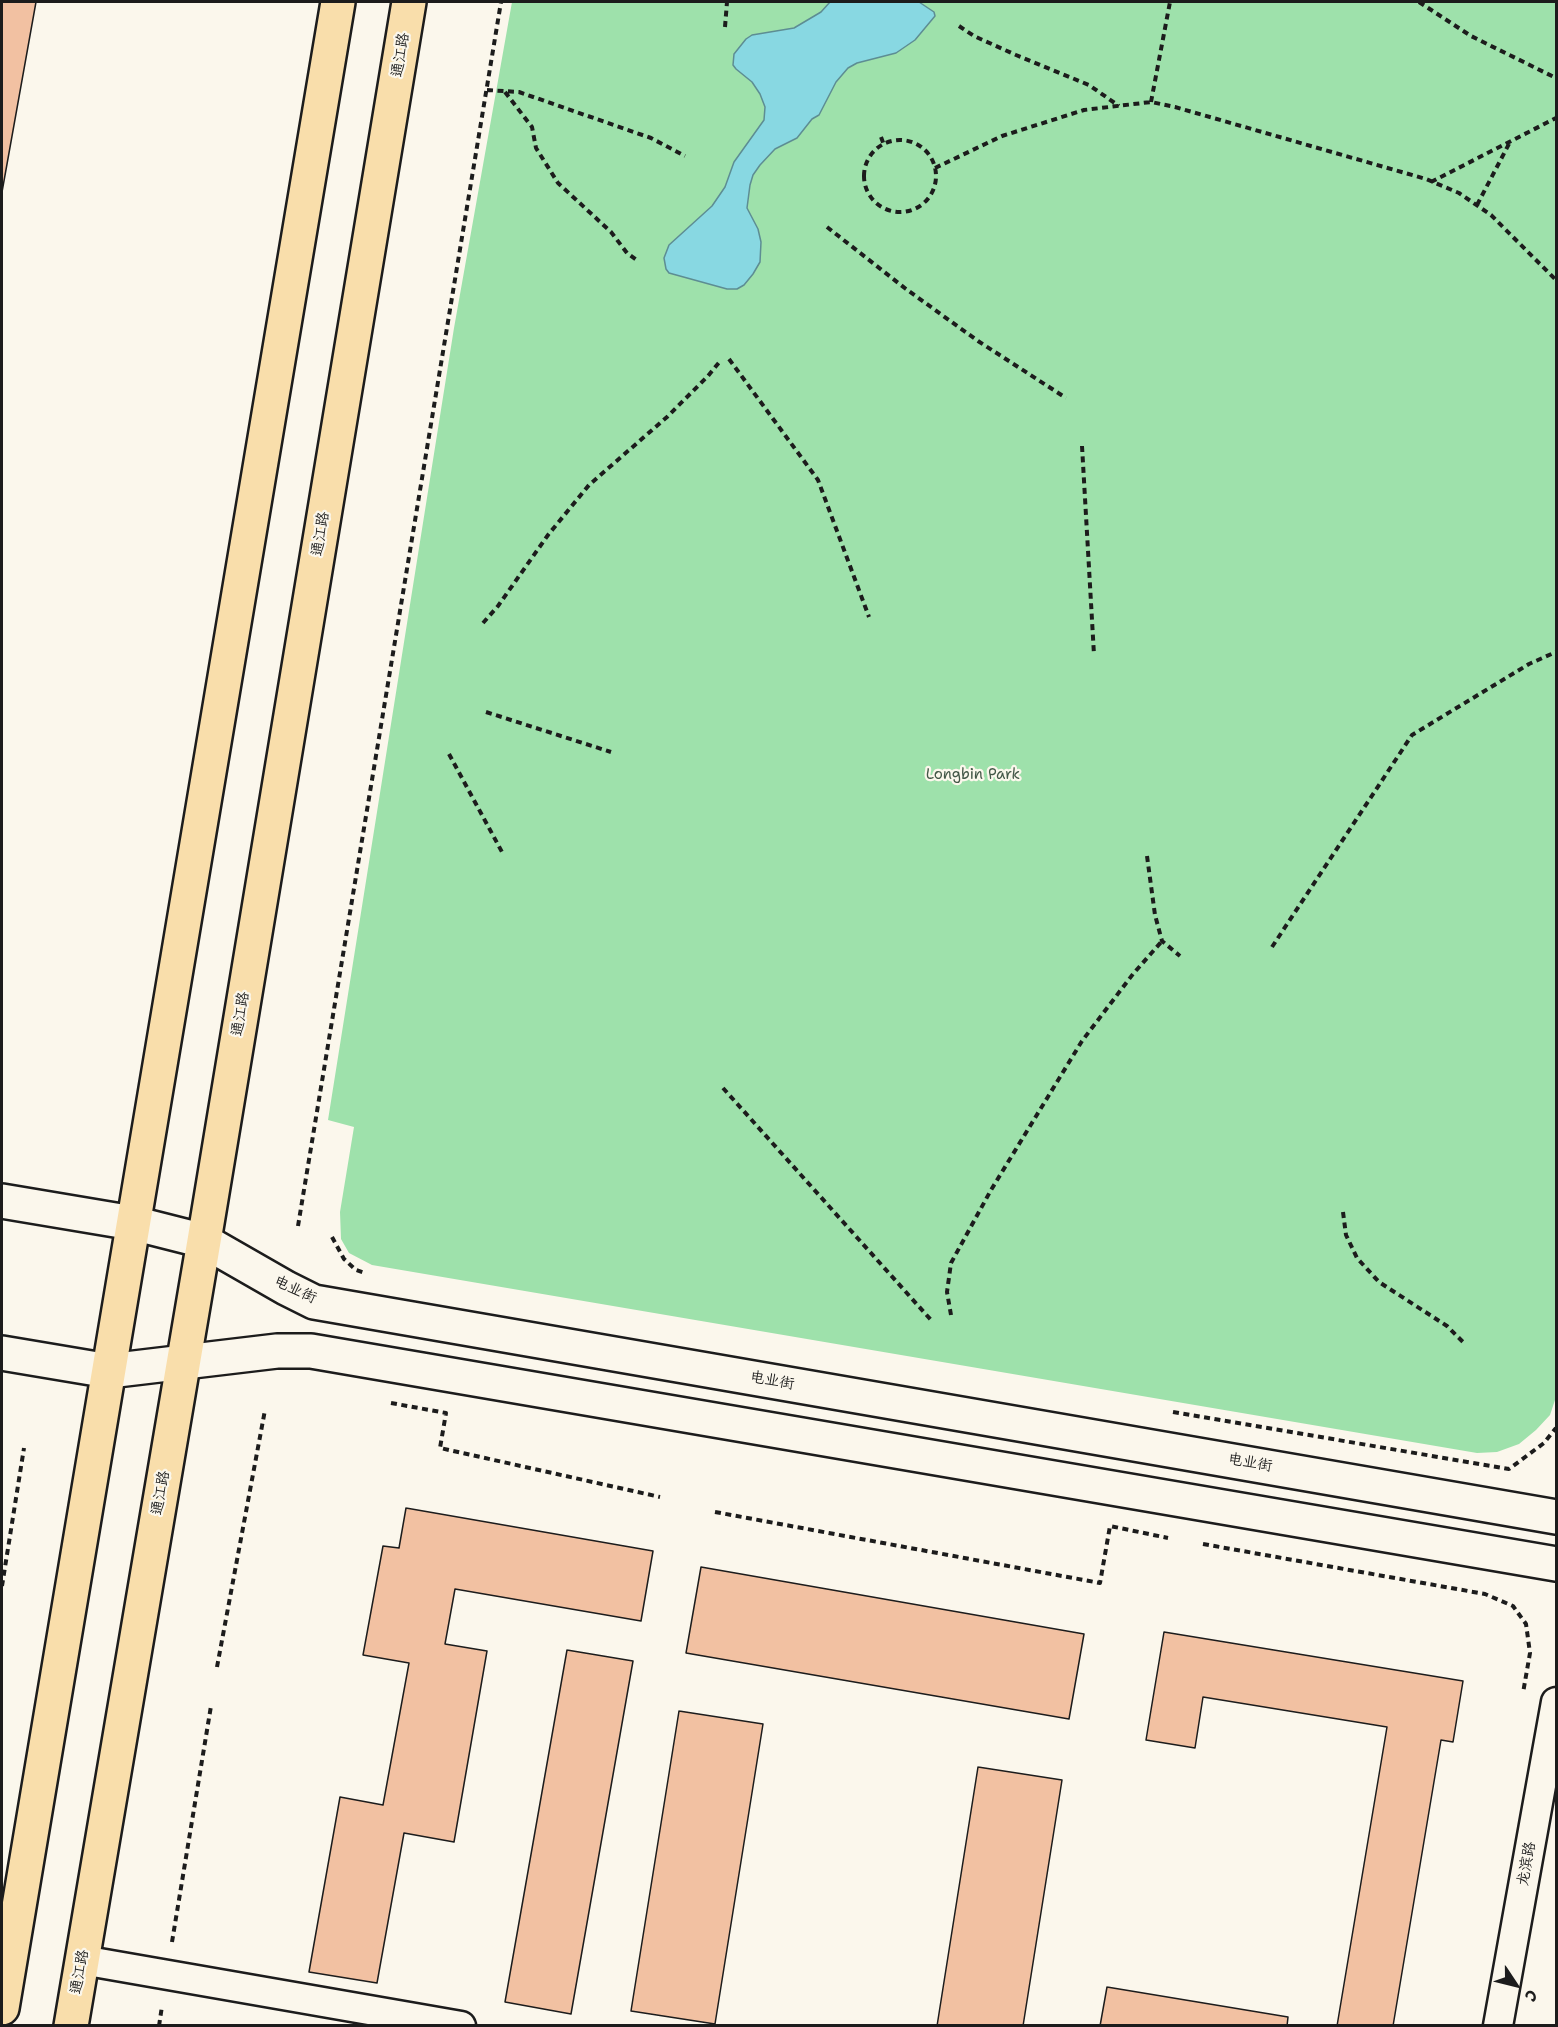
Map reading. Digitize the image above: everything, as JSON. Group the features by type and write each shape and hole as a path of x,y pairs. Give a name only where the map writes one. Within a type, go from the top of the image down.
{"main road":[{"path":"2,2008 338,2"},
{"name":"通江路","path":"71,2025 410,2"}],"street":[{"name":"电业街","path":"2,1201 133,1223 204,1241 314,1302 1557,1517"},
{"path":"2,1353 109,1371 277,1351 323,1353 1557,1564"},
{"name":"龙滨路","path":"1498,2025 1557,1702"},
{"path":"82,1960 461,2025"}],"path":[{"path":"298,1226 501,2"},
{"path":"725,27 727,2"},
{"path":"1151,102 1170,2"},
{"path":"1419,2 1471,36 1557,78"},
{"path":"959,26 974,36 1016,56 1089,85 1119,106"},
{"path":"487,90 519,93 651,138 685,156"},
{"path":"505,92 532,127 536,148 558,183 611,232 627,253 639,261"},
{"path":"935,168 1002,136 1084,110 1151,102 1431,182 1459,194 1491,215 1557,280"},
{"path":"1431,182 1557,118"},
{"path":"880,137 884,145"},
{"path":"901,140 912,142 923,148 931,157 936,180 933,192 916,208 905,212 893,211 873,200 866,190 865,166 870,156 884,145 901,140"},
{"path":"1477,205 1511,141"},
{"path":"827,227 906,289 978,341 1066,398"},
{"path":"729,359 818,480 868,617"},
{"path":"483,623 498,606 548,535 589,485 667,417 721,360"},
{"path":"1082,446 1094,655"},
{"path":"1272,948 1412,735 1529,664 1557,652"},
{"path":"486,712 610,752"},
{"path":"449,754 502,852"},
{"path":"1147,856 1155,915 1162,941 1180,956"},
{"path":"951,1315 947,1292 951,1263 991,1190 1082,1041 1133,974 1162,941"},
{"path":"723,1088 930,1320"},
{"path":"1343,1212 1346,1235 1357,1258 1379,1282 1447,1326 1463,1342"},
{"path":"332,1236 344,1259 356,1270 371,1276"},
{"path":"390,1403 446,1413 440,1448 660,1497"},
{"path":"217,1667 265,1410"},
{"path":"1169,1412 1509,1469 1544,1443 1557,1428"},
{"path":"2,1586 24,1448"},
{"path":"715,1512 1100,1583 1110,1526 1168,1538"},
{"path":"1203,1544 1485,1594 1513,1606 1526,1624 1530,1653 1522,1700"},
{"path":"172,1946 211,1706"}],"green space":[{"name":"Longbin Park","path":"512,2 1556,2 1556,1397 1550,1415 1519,1444 1497,1452 1477,1453 372,1265 349,1253 341,1239 340,1212 354,1127 328,1120 454,328"}],"water":[{"path":"830,2 919,2 934,12 935,16 915,40 896,53 857,63 848,68 836,82 819,115 812,119 797,138 775,149 760,165 753,175 747,208 758,229 761,242 760,262 744,285 737,289 727,289 669,273 664,258 669,245 712,206 725,187 734,162 764,120 765,107 760,94 752,82 733,65 734,54 752,35 794,28 821,12"}],"building":[{"path":"2,2 36,2 2,192"},
{"path":"406,1508 653,1551 641,1621 455,1589 445,1644 487,1651 454,1842 404,1833 377,1983 309,1972 340,1797 383,1805 409,1663 363,1655 383,1546 399,1548"},
{"path":"701,1567 1084,1634 1069,1719 686,1653"},
{"path":"1164,1632 1463,1681 1453,1742 1441,1740 1393,2026 1337,2026 1387,1727 1203,1697 1195,1748 1146,1740"},
{"path":"567,1650 633,1661 571,2014 505,2002"},
{"path":"679,1711 763,1724 715,2024 631,2011"},
{"path":"978,1767 1062,1780 1023,2026 937,2026"},
{"path":"1107,1987 1288,2017 1287,2026 1100,2026"}]}
